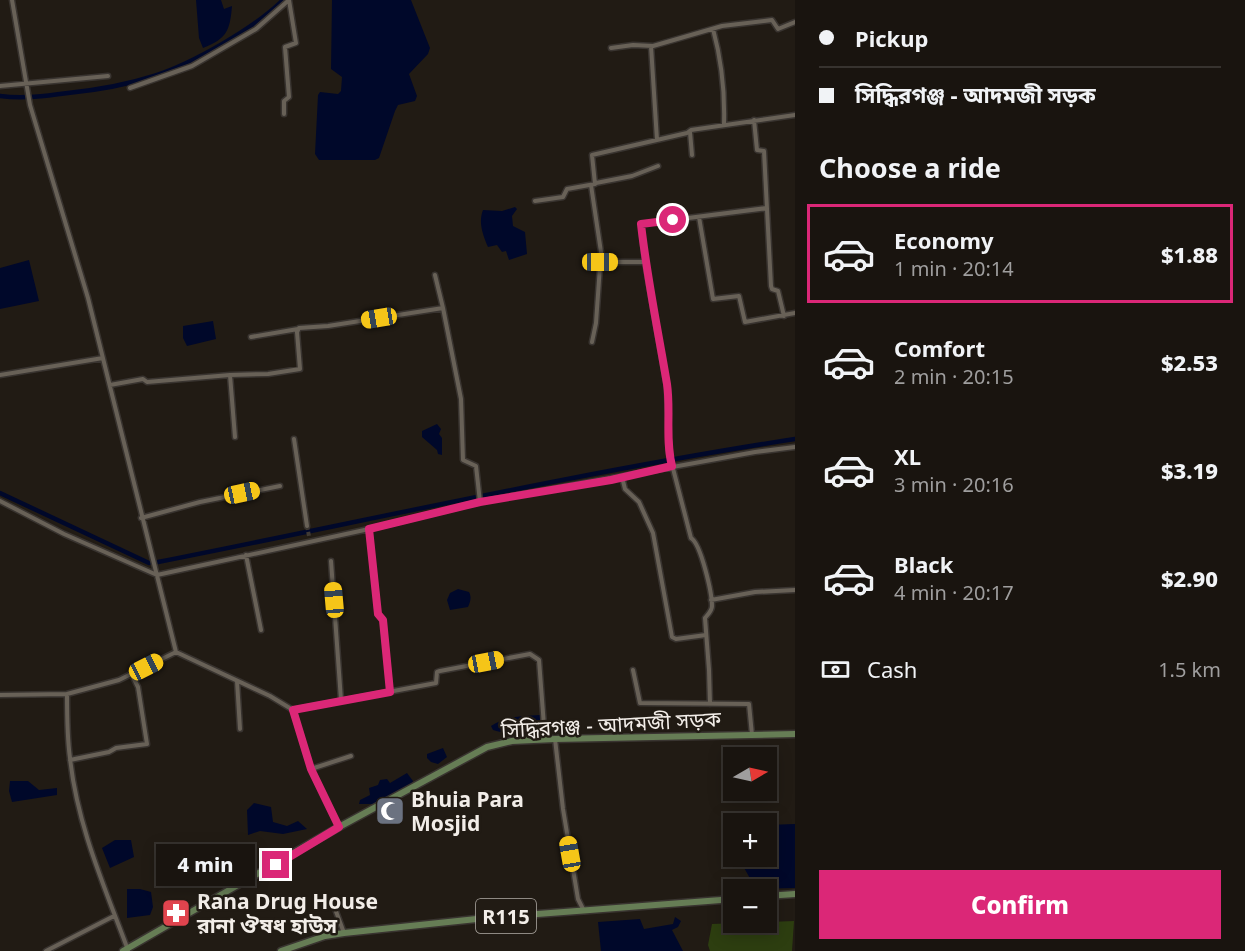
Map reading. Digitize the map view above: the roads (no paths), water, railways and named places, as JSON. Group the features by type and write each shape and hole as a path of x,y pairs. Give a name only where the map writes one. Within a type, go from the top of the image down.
{"main road":[{"name":"সিদ্ধিরগঞ্জ - আদমজী সড়ক","path":"126,950 339,827 487,747 512,741 555,739 795,734"},
{"path":"777,895 795,894"},
{"name":"R115","path":"281,951 325,936 344,933 486,918 723,900"}],"street":[{"path":"12,0 30,105 103,358 141,519 176,652"},
{"path":"130,88 192,66 256,29 289,0"},
{"path":"284,114 284,101 289,97 285,47 296,43 289,0"},
{"path":"611,48 651,46 723,26 772,20 778,29 795,22"},
{"path":"713,29 721,59 725,92 724,124"},
{"path":"651,46 657,140"},
{"path":"0,87 27,87 108,76"},
{"path":"592,342 596,322 601,252 592,155 724,124 795,114"},
{"path":"754,120 757,150 764,151 771,286 778,291 784,315"},
{"path":"690,131 692,154"},
{"path":"535,201 563,197 567,189 632,176 658,166"},
{"path":"710,704 705,618 712,608 711,600 703,564 696,542 691,538 671,464 667,387 645,262 642,223 767,208"},
{"path":"699,217 713,299 739,296 745,322 795,313"},
{"path":"600,262 645,262"},
{"path":"435,275 461,399 464,460 476,466 480,500"},
{"path":"251,337 443,308"},
{"path":"110,385 143,378 147,382 268,374 300,369 298,329"},
{"path":"0,375 103,358"},
{"path":"230,375 235,437"},
{"path":"294,440 307,526"},
{"path":"0,501 64,534 157,575 309,538 369,529 480,500 622,477 671,464 795,447"},
{"path":"622,477 625,489 639,502 653,533 672,637 676,639 706,635"},
{"path":"141,519 200,502 280,486"},
{"path":"369,529 378,614 383,620 390,692"},
{"path":"246,555 261,630"},
{"path":"331,561 341,700"},
{"path":"711,600 755,592 795,590"},
{"path":"0,695 67,694 132,675 176,652"},
{"path":"176,652 270,696 293,710 311,769 339,827"},
{"path":"293,710 436,683 437,672 440,671 530,654 539,660 545,740"},
{"path":"633,670 640,703 749,704 752,735"},
{"path":"70,760 109,752 116,748 147,743 138,687 132,675"},
{"path":"237,680 240,729"},
{"path":"67,694 70,760 77,799 95,862 126,950"},
{"path":"555,739 563,809 578,898 584,910"},
{"path":"311,769 351,756"},
{"path":"334,906 344,933"},
{"path":"46,951 114,916"}],"water":[{"path":"196,0 221,0 224,9 232,6 226,33 211,45 203,48 199,38"},
{"path":"332,0 411,0 430,48 428,54 409,74 417,96 415,101 398,105 379,158 375,160 319,160 315,154 318,95 320,92 338,94 341,91 342,77 331,69"},
{"path":"515,207 517,209 512,216 513,226 525,232 527,254 509,260 506,251 502,252 497,245 488,247 481,220 483,210 502,211"},
{"path":"29,260 39,301 0,309 0,268"},
{"path":"213,321 216,339 187,346 183,338 183,326"},
{"path":"437,424 441,429 439,434 442,438 442,455 438,454 437,450 422,437 422,431"},
{"path":"458,589 469,592 471,598 468,607 450,610 447,600 450,593"},
{"path":"540,715 540,732 511,734 493,730 491,726 508,718"},
{"path":"443,748 447,757 438,764 427,758 427,754"},
{"path":"407,773 413,781 409,788 376,804 359,804 360,800 370,795 369,788 378,785 380,780 387,779 390,783"},
{"path":"10,781 28,781 39,790 57,788 57,795 12,802 9,791"},
{"path":"254,803 271,807 273,822 287,826 298,821 307,829 283,834 260,831 248,835 247,810"},
{"path":"795,824 795,888 777,888 777,879 750,879 744,867 777,867 777,825"},
{"path":"115,840 131,840 134,857 110,868 102,848"},
{"path":"127,889 151,892 153,907 150,915 127,918"},
{"path":"675,917 681,921 678,927 672,930 683,951 601,951 598,922 640,919 644,929 673,924"}],"waterway":[{"path":"0,96 34,97 79,92 122,85 154,76 186,63 222,44 256,22 283,0"},
{"path":"158,562 555,481 795,439"},
{"path":"0,493 149,563"}],"tunnel":[{"path":"307,526 309,536"}],"place":[{"name":"Bhuia Para Mosjid","path":"390,811"},
{"name":"Rana Drug House রানা ঔষধ হাউস","path":"176,913"}]}
